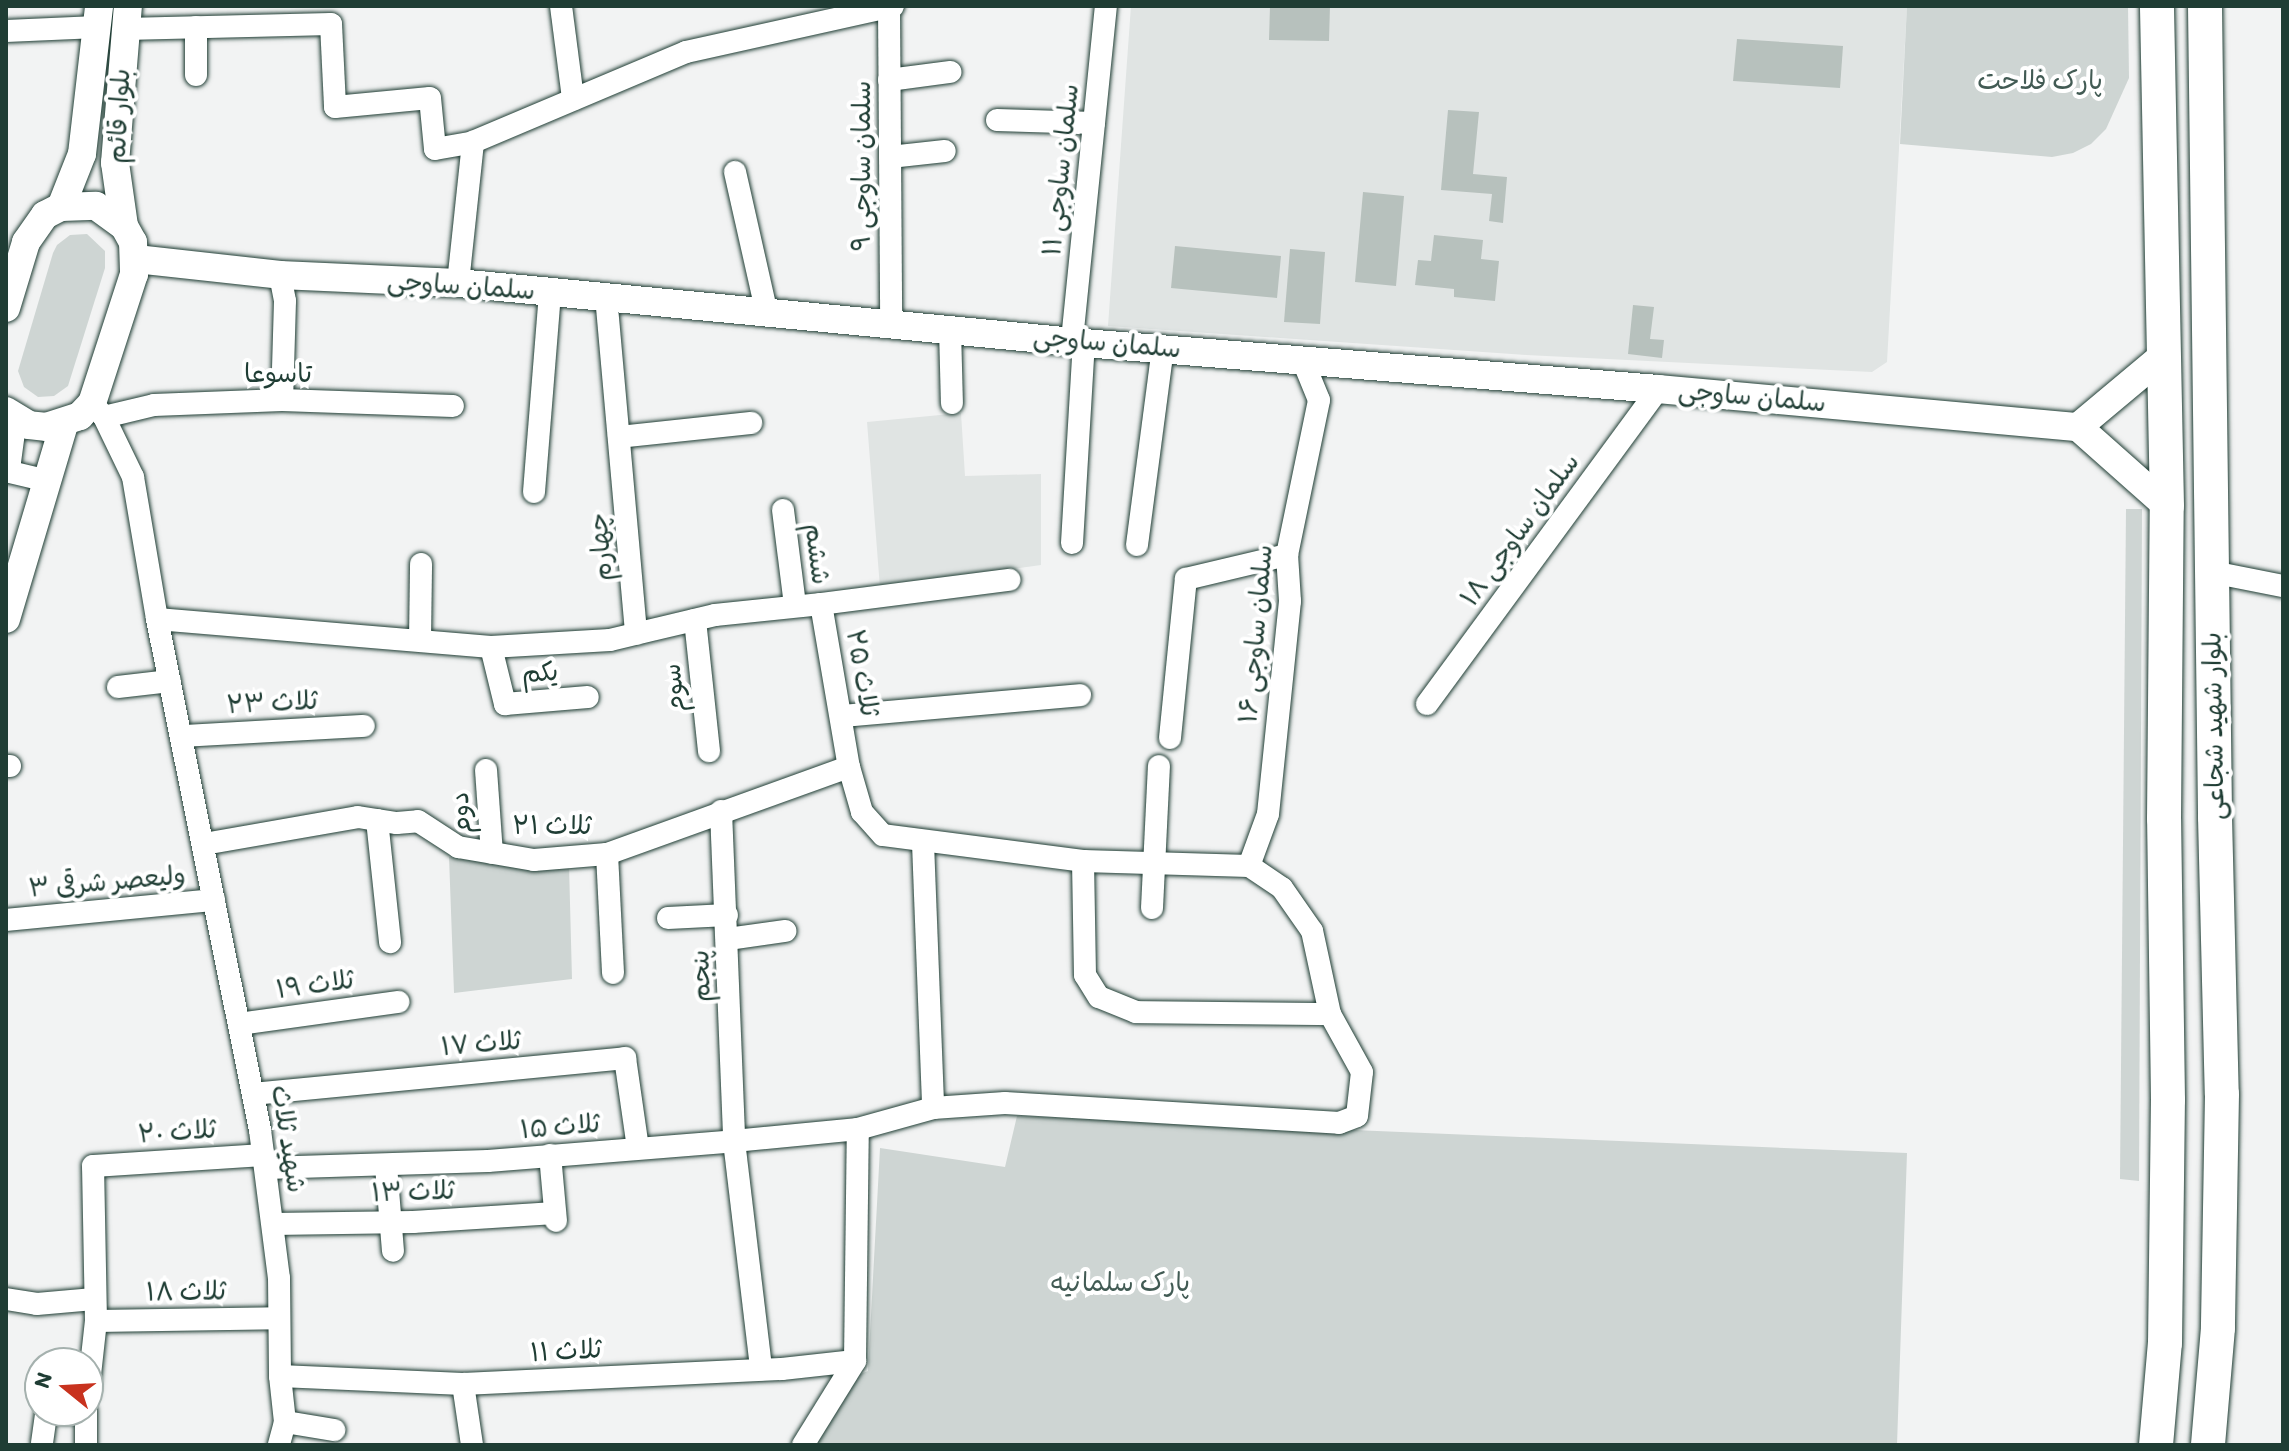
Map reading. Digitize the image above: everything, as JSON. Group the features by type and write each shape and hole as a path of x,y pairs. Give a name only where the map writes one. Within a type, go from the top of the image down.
{"main road":[{"name":"بلوار شهید شجاعی","path":"2156,1445 2165,1343 2168,1100 2164,819 2167,506 2157,6"},
{"name":"بلوار شهید شجاعی","path":"2205,6 2222,1094 2218,1328 2208,1445"},
{"path":"2168,1100 2189,1119 2203,1118 2222,1094"},
{"path":"2167,1154 2178,1143 2193,1139 2207,1142 2222,1156"}],"street":[{"path":"561,6 573,99"},
{"path":"126,18 196,27 331,15 335,107 430,98 435,149 473,142 686,52 891,6"},
{"name":"سلمان ساوجی ۹","path":"891,6 891,324"},
{"name":"سلمان ساوجی ۱۱","path":"1072,543 1078,342 1106,6"},
{"path":"6,31 98,16"},
{"name":"بلوار قائم","path":"61,207 82,154 98,16"},
{"name":"بلوار قائم","path":"126,18 115,163 124,226 136,259"},
{"path":"196,27 196,75"},
{"path":"889,80 950,72"},
{"path":"997,120 1094,123"},
{"path":"458,283 473,142"},
{"path":"890,157 945,151"},
{"path":"735,172 767,314"},
{"path":"6,308 19,229 61,207 78,203 96,206 124,226"},
{"path":"48,481 6,470 10,414 29,425 47,427 64,424 98,410 136,259"},
{"name":"سلمان ساوجی","path":"136,259 280,275 458,283 1078,342 2078,427"},
{"path":"280,275 285,301 282,400"},
{"path":"534,492 550,292"},
{"name":"چهارم","path":"606,296 636,634"},
{"path":"950,329 952,403"},
{"path":"1137,545 1163,348"},
{"path":"2163,356 2078,427 2167,506"},
{"name":"سلمان ساوجی ۱۶","path":"1249,866 1268,814 1290,601 1287,555 1319,400 1303,361"},
{"name":"سلمان ساوجی ۱۸","path":"1427,704 1658,389"},
{"name":"تاسوعا","path":"98,410 282,400 453,406"},
{"name":"شهید ثلاث","path":"98,410 133,477 157,619 183,736 265,1161 279,1278 280,1376 285,1422 279,1445"},
{"path":"620,446 751,423"},
{"path":"6,619 64,424"},
{"name":"ششم","path":"783,510 795,605"},
{"path":"1170,738 1186,579 1287,555"},
{"path":"420,640 421,564"},
{"path":"2212,572 2283,586"},
{"path":"821,604 1009,580"},
{"name":"ثلاث ۲۵","path":"157,619 491,647 580,643 695,620 821,604 849,767 862,812 883,835 923,843 1083,861 1249,866"},
{"name":"سوم","path":"695,620 709,751"},
{"name":"یکم","path":"491,647 505,704 588,697"},
{"path":"118,687 170,681"},
{"path":"842,716 1080,695"},
{"name":"ثلاث ۲۳","path":"183,736 364,726"},
{"path":"1152,908 1151,863 1159,766"},
{"name":"ثلاث ۲۱","path":"204,844 358,817 418,821 458,847 534,860 607,854 849,767"},
{"name":"دوم","path":"486,770 492,853"},
{"name":"پنجم","path":"721,811 734,1141 761,1369"},
{"path":"377,820 390,942"},
{"path":"923,843 933,1108"},
{"path":"607,854 613,973"},
{"path":"1083,861 1085,975 1099,997 1136,1012 1330,1014 1318,951 1304,916 1282,888 1249,866"},
{"name":"ولیعصر شرقی ۳","path":"6,920 214,900"},
{"path":"668,918 727,915"},
{"path":"728,939 785,931"},
{"name":"ثلاث ۱۹","path":"239,1024 398,1002"},
{"name":"ثلاث ۱۵","path":"265,1161 386,1166 734,1141 858,1129 933,1108 1005,1103 1339,1123 1357,1116 1362,1072 1330,1014"},
{"name":"ثلاث ۱۷","path":"253,1094 625,1058 638,1148"},
{"path":"803,1445 855,1361 858,1129"},
{"name":"ثلاث ۱۳","path":"273,1224 555,1217 550,1155"},
{"name":"ثلاث ۲۰","path":"95,1310 93,1166 265,1161"},
{"path":"386,1166 393,1251"},
{"name":"ثلاث ۱۸","path":"6,1299 95,1310 278,1318"},
{"path":"92,1347 95,1310"},
{"name":"ثلاث ۱۱","path":"280,1376 463,1384 761,1369 855,1361"},
{"path":"463,1384 472,1445"},
{"path":"285,1422 334,1430"},
{"path":"42,1443 44,1427"}],"shaded area":[{"path":"1131,6 1907,6 1887,362 1872,372 1526,355 1108,326"},
{"path":"961,413 965,476 1041,474 1041,565 880,588 867,422"}],"green space":[{"name":"پارک فلاحت","path":"1907,6 2128,6 2129,78 2106,129 2091,144 2073,153 2052,157 1900,144"},
{"path":"87,234 105,251 105,268 68,386 54,396 38,397 24,387 18,371 53,253 57,245 70,235"},
{"path":"2126,509 2142,509 2139,1181 2120,1179"},
{"path":"449,857 516,867 569,865 572,979 454,993"},
{"name":"پارک سلمانیه","path":"1017,1116 1907,1153 1897,1445 803,1445 842,1381 868,1371 880,1148 1005,1167"}],"building":[{"path":"1270,6 1330,6 1329,41 1269,40"},
{"path":"1737,39 1843,46 1840,88 1733,81"},
{"path":"1448,110 1479,112 1473,174 1507,177 1503,223 1489,221 1492,194 1441,190"},
{"path":"1363,192 1404,196 1396,286 1355,282"},
{"path":"1434,235 1483,240 1481,259 1499,261 1495,301 1454,297 1454,289 1415,285 1418,260 1431,261"},
{"path":"1175,246 1281,256 1277,298 1171,288"},
{"path":"1290,249 1325,252 1320,324 1284,322"},
{"path":"1633,305 1654,307 1650,339 1664,340 1662,358 1628,354"}]}
